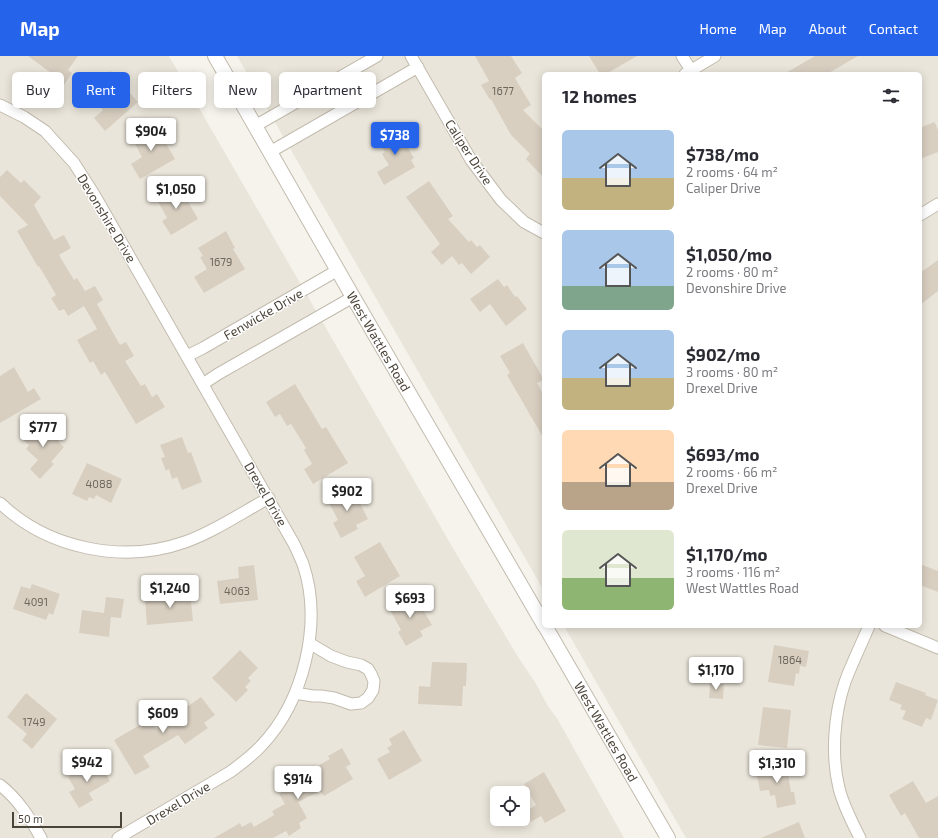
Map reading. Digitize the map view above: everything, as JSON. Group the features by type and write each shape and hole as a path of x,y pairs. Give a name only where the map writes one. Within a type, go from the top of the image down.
{"street":[{"name":"West Wattles Road","path":"215,56 542,622"},
{"path":"255,126 377,56"},
{"name":"Caliper Drive","path":"411,56 472,160 487,182 501,200 524,222 542,232"},
{"path":"682,56 688,72 715,56"},
{"path":"270,152 418,67"},
{"name":"Devonshire Drive","path":"0,105 24,117 45,131 74,163 95,196 187,356"},
{"path":"922,214 938,204"},
{"name":"Fenwicke Drive","path":"187,356 338,270"},
{"path":"203,384 353,297"},
{"name":"Drexel Drive","path":"118,838 230,772 261,746 275,730 287,711 302,674 310,643 311,613 308,586 303,564 269,498 187,356"},
{"path":"0,503 22,521 40,532 67,543 105,551 135,551 161,548 185,542 207,532 269,498"},
{"name":"West Wattles Road","path":"546,628 668,838"},
{"path":"860,838 839,789 835,744 838,710 845,682 868,628"},
{"path":"889,628 938,648"},
{"path":"295,693 334,698 351,704 365,700 373,690 374,682 368,669 361,665 331,656 310,643"},
{"path":"0,785 9,792 24,810 41,838"}],"shaded area":[{"path":"0,56 169,56 178,72 138,72 138,108 199,108 457,555 518,657 558,720 624,838 0,838"},
{"path":"237,56 938,56 938,838 686,838 565,628 922,628 922,72 542,72 542,588 267,108 271,108 271,72 246,72"}],"building":[{"path":"28,56 78,56 68,70 72,73 64,85 64,72 50,72"},
{"path":"475,56 511,56 522,73 515,78 531,105 523,110 542,129 542,176 526,159 530,154 511,135 491,99 490,100 481,85 489,81"},
{"path":"589,56 637,56 609,72 599,72"},
{"path":"815,56 858,56 830,72 787,72"},
{"path":"130,93 138,102 105,131 94,118 103,110 101,108 130,108"},
{"path":"934,122 935,123 938,130 938,152 922,158 922,127"},
{"path":"155,124 175,159 140,179 131,164 142,157 132,138"},
{"path":"400,127 408,141 405,143 414,158 411,160 415,167 384,185 377,172 389,165 382,154 385,152 378,141"},
{"path":"7,170 21,183 24,180 41,197 34,205 54,240 64,235 71,248 59,255 74,280 77,278 85,291 95,286 103,300 97,304 120,345 126,342 134,356 125,361 141,386 145,384 152,397 157,394 165,407 136,424 105,372 101,375 93,361 90,363 77,340 97,329 84,306 68,316 64,309 59,311 51,298 56,295 17,231 28,225 0,196 0,177"},
{"path":"429,181 453,216 448,219 469,242 471,240 477,247 480,245 490,257 471,274 462,263 459,265 452,256 442,265 431,252 440,244 406,197"},
{"path":"178,184 198,219 171,235 162,221 167,218 156,198"},
{"path":"226,231 235,248 233,249 245,269 204,293 194,277 207,269 200,257 203,256 198,248"},
{"path":"938,260 938,291 922,303 922,272"},
{"path":"498,279 504,287 507,285 515,297 517,296 527,309 506,326 490,304 480,312 470,299"},
{"path":"523,343 542,376 542,381 537,383 542,392 542,436 507,375 510,373 500,356"},
{"path":"14,367 28,392 34,388 41,399 0,423 0,376"},
{"path":"295,384 322,429 326,427 348,463 313,484 304,469 312,464 304,450 306,448 291,424 287,426 280,414 275,417 266,402"},
{"path":"38,422 47,431 50,428 61,438 58,441 64,447 51,462 54,464 40,479 30,469 38,460 26,449 29,445 22,439"},
{"path":"182,437 188,453 191,452 202,482 182,490 177,477 172,479 169,469 166,471 161,458 165,457 160,445"},
{"path":"87,463 122,479 111,503 96,495 94,499 89,497 87,501 72,494"},
{"path":"352,487 368,519 356,525 358,529 341,538 333,523 338,520 327,499"},
{"path":"380,542 400,576 365,597 356,581 365,576 354,557"},
{"path":"254,565 258,600 220,604 217,581 239,578 238,567"},
{"path":"922,565 938,571 938,592 922,586"},
{"path":"32,584 60,594 53,615 49,613 46,620 13,609 21,586 30,589"},
{"path":"190,592 193,621 147,625 145,601 157,600 157,596"},
{"path":"414,594 432,625 420,631 423,636 406,646 398,632 401,630 389,608"},
{"path":"106,597 124,599 121,618 111,617 109,637 79,633 82,610 104,613"},
{"path":"774,645 809,651 806,667 800,666 799,674 796,673 794,686 768,682"},
{"path":"240,650 258,668 248,678 251,681 245,687 248,690 236,702 212,678"},
{"path":"432,662 467,663 466,686 463,686 462,706 418,704 419,686 430,687"},
{"path":"896,682 926,693 925,695 938,700 931,720 926,718 922,727 902,719 906,711 900,709 902,705 889,700"},
{"path":"710,683 724,684 723,699 709,698"},
{"path":"26,693 57,719 32,749 22,740 27,734 7,717"},
{"path":"201,697 215,715 204,723 208,728 185,744 178,735 143,756 150,767 135,775 114,740 150,719 156,729"},
{"path":"763,707 791,710 787,748 758,745"},
{"path":"404,730 422,761 389,780 377,759 390,752 387,748 392,745 389,739"},
{"path":"342,748 351,764 346,767 353,779 324,796 320,791 298,802 307,818 299,823 301,828 289,836 286,831 273,838 214,838 240,823 242,827 251,822 254,827 274,815 272,811 285,804 279,794 312,775 309,771 330,759 328,756"},
{"path":"97,760 110,781 89,793 93,800 79,808 69,792 75,789 68,777"},
{"path":"786,762 791,792 794,792 796,804 777,808 775,795 770,796 769,790 760,791 756,771 765,770 765,766"},
{"path":"544,772 566,811 545,823 541,816 530,822 530,809 536,805 530,794 530,786 525,786 524,784"},
{"path":"913,781 926,803 938,796 938,838 919,838 905,813 901,816 889,795"},
{"path":"799,822 805,838 761,838"}]}
